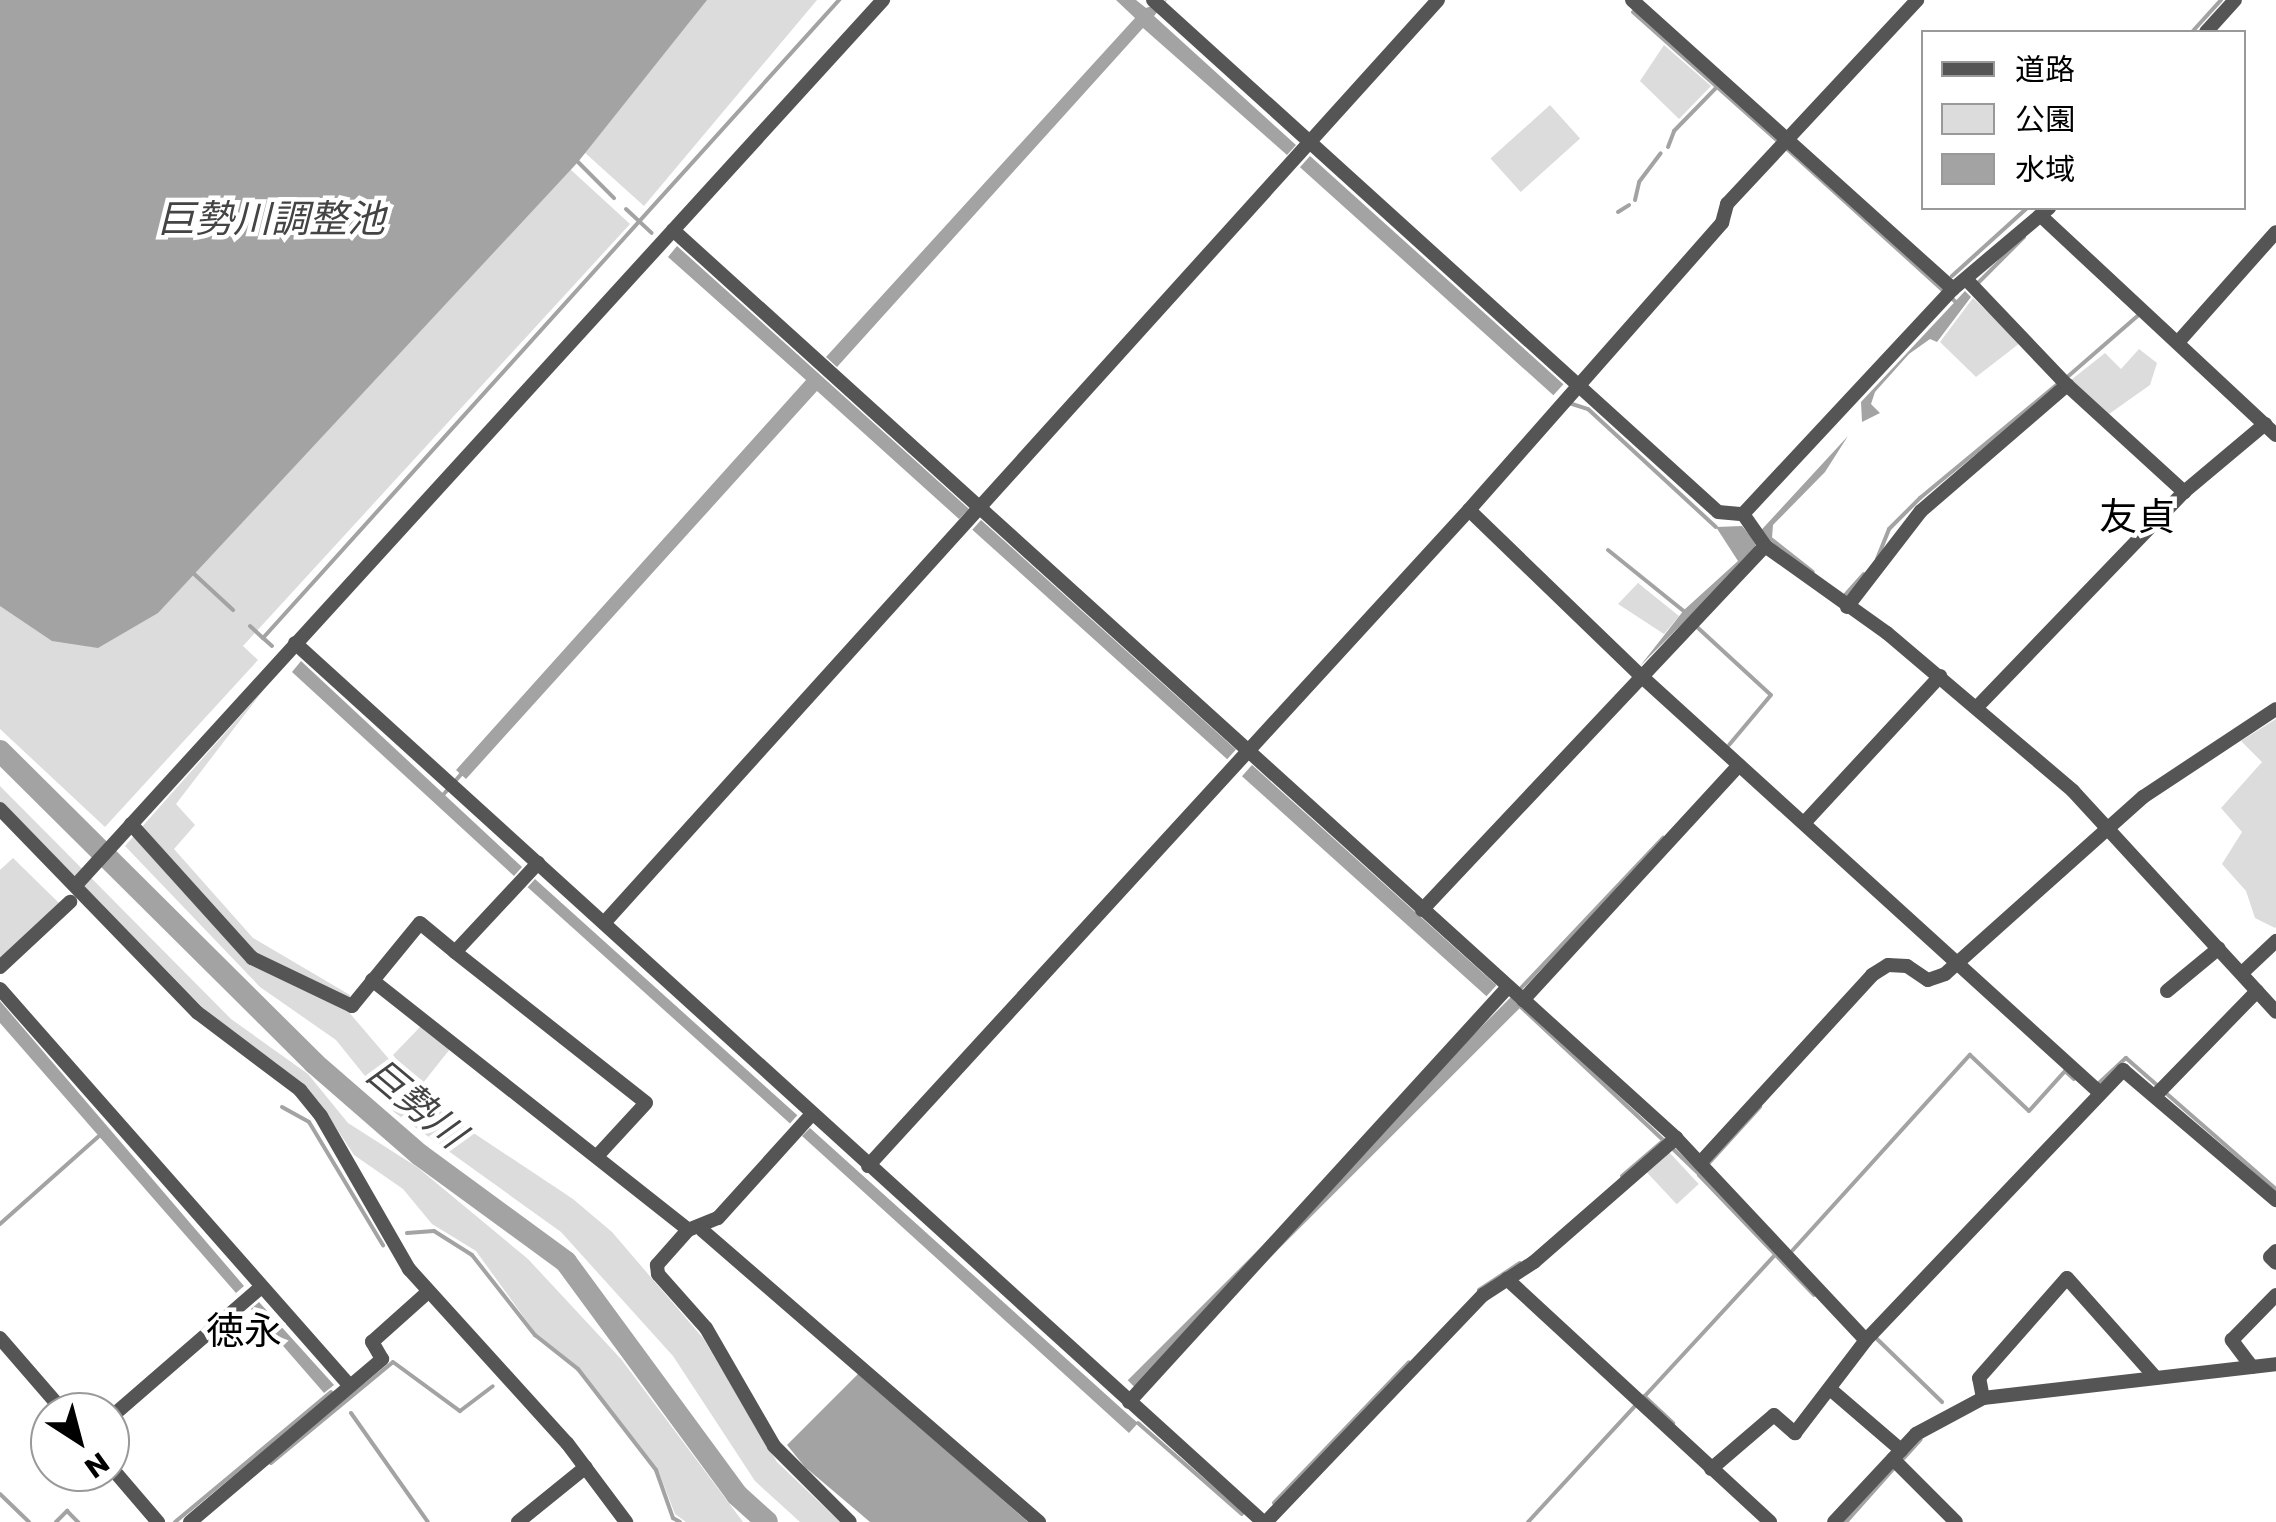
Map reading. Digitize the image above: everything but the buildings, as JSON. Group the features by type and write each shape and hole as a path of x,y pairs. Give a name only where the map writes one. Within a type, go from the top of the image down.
{"street":[{"path":"76,885 883,0"},
{"path":"604,923 1438,0"},
{"path":"1632,0 1948,294"},
{"path":"868,1166 1470,510 1722,223 1727,204 1786,146 1917,0"},
{"path":"2208,30 2235,0"},
{"path":"1158,5 1300,151 1569,395 1718,512 1743,514"},
{"path":"1743,514 1948,294 1970,286 2045,212 2180,340 2266,429 2184,492 1978,706"},
{"path":"673,230 826,368 974,515 1243,761 1422,910 1501,994 1523,1000 1705,1169 1862,1344"},
{"path":"2180,340 2276,232"},
{"path":"1970,286 2184,492"},
{"path":"1847,607 1921,511 2065,380"},
{"path":"1470,510 1640,674 2100,1093"},
{"path":"1743,514 1765,546 1978,706 2073,791 2104,830 2276,1012"},
{"path":"1422,910 1640,674 1765,546"},
{"path":"295,643 604,923 804,1123 868,1166 1258,1520 1483,1295 1672,1142"},
{"path":"1805,822 1940,676"},
{"path":"1705,1169 1872,975 1888,965 1907,966 1928,980 1963,965 2104,830 2276,709"},
{"path":"1523,1000 1739,765"},
{"path":"0,809 234,1046 300,1090 428,1292 586,1468 626,1522"},
{"path":"131,824 252,958 352,1006 420,923 646,1103 598,1155"},
{"path":"455,952 538,863"},
{"path":"0,967 70,902"},
{"path":"2242,973 2276,941"},
{"path":"2167,991 2218,948"},
{"path":"372,980 695,1230 1039,1522"},
{"path":"0,989 252,1294 350,1386"},
{"path":"2156,1096 2257,991"},
{"path":"1136,1408 1501,994"},
{"path":"1716,1465 1774,1415 1795,1433 1862,1344 2123,1070 2276,1200"},
{"path":"804,1123 657,1265 658,1274 706,1328 774,1446 850,1522"},
{"path":"2276,1251 2270,1257 2276,1262"},
{"path":"1983,1398 1978,1378 2067,1278 2156,1378"},
{"path":"1507,1279 1639,1402 1716,1465 1770,1522"},
{"path":"190,1522 382,1359 372,1342 428,1292"},
{"path":"130,1401 252,1294"},
{"path":"2252,1366 2232,1340 2276,1295"},
{"path":"0,1338 47,1392"},
{"path":"1834,1522 1897,1454 1944,1416 1983,1398 2276,1364"},
{"path":"1830,1389 1897,1454 1956,1522"},
{"path":"518,1522 586,1468"},
{"path":"130,1489 158,1522"}],"green space":[{"name":"巨勢川調整池","path":"542,0 817,0 644,206 583,151 522,125 630,224 243,646 258,660 105,827 0,729 0,415"},
{"path":"1664,45 1711,86 1679,119 1640,81"},
{"path":"1550,105 1580,138 1521,192 1491,159"},
{"path":"1973,298 2020,343 1976,377 1940,342"},
{"path":"2139,349 2157,363 2150,385 2109,414 2071,380 2105,353 2121,369"},
{"path":"1638,583 1679,616 1664,634 1618,604"},
{"path":"265,688 176,804 195,825 174,849 253,938 350,995 347,1010 424,1100 573,1199 612,1232 703,1338 777,1462 840,1522 800,1522 755,1481 673,1356 561,1232 394,1112 336,1040 260,987 125,846"},
{"path":"2276,719 2275,928 2255,918 2246,891 2222,864 2242,832 2221,808 2262,762 2241,741"},
{"path":"0,786 231,1019 308,1074 348,1123 417,1167 528,1259 621,1359 743,1522 686,1522 675,1514 658,1470 578,1367 536,1334 476,1251 432,1224 403,1189 354,1155 319,1102 276,1063 232,1037 0,802"},
{"path":"13,858 60,904 0,959 0,870"},
{"path":"422,1025 450,1049 419,1088 393,1055"},
{"path":"1668,1151 1699,1184 1677,1204 1646,1171"}],"water":[{"name":"巨勢川調整池","path":"0,0 707,0 578,162 158,613 98,648 52,641 0,606"},
{"path":"1116,0 1136,0 1146,8 1167,0 1154,16 1296,145 1287,155 1143,28 837,367 826,357 1135,18"},
{"path":"1310,156 1563,384 1553,395 1300,167"},
{"path":"677,246 969,509 959,519 817,391 466,779 456,770 806,380 668,257"},
{"path":"1965,291 1971,297 1937,342 1930,339 1909,354 1875,392 1871,404 1880,413 1862,422 1861,402"},
{"path":"1848,436 1825,472 1773,525 1772,538 1756,544 1753,553 1640,666 1684,610 1738,561 1716,527 1742,526 1753,539"},
{"path":"981,520 1236,750 1227,759 972,530"},
{"path":"301,661 522,867 514,876 292,672"},
{"path":"1252,765 1496,985 1486,996 1242,776"},
{"path":"535,879 797,1115 790,1123 528,887"},
{"path":"1511,997 1521,1007 1138,1390 1128,1380"},
{"path":"0,1001 244,1286 236,1293 0,1023"},
{"path":"810,1128 1138,1423 1129,1433 802,1136"},
{"path":"259,1302 334,1385 324,1393 251,1309"},
{"path":"859,1373 1028,1522 870,1522 805,1467 787,1445"}],"waterway":[{"path":"272,646 263,638 839,0"},
{"path":"2194,30 2221,0"},
{"path":"1633,12 1779,142"},
{"path":"1668,147 1674,131 1717,87"},
{"path":"1786,148 1957,303"},
{"path":"1635,200 1639,182 1661,153"},
{"path":"578,162 614,198"},
{"path":"1618,212 1629,205"},
{"path":"626,209 652,233"},
{"path":"1952,276 2025,210"},
{"path":"1978,283 2024,237"},
{"path":"2065,379 2141,313"},
{"path":"1877,559 1889,529 1920,498 2058,384"},
{"path":"1569,403 1588,409 1716,527"},
{"path":"1771,539 1813,572"},
{"path":"1608,550 1686,613"},
{"path":"192,572 233,610"},
{"path":"1845,595 1864,574"},
{"path":"250,626 263,638"},
{"path":"1697,627 1771,695 1729,745"},
{"name":"巨勢川","path":"0,751 314,1063 420,1155 566,1262 737,1495 767,1522"},
{"path":"443,795 463,772"},
{"path":"1521,988 1663,838"},
{"path":"1521,1007 1663,1140"},
{"path":"1792,1251 1970,1055 2029,1111 2065,1071 2074,1079"},
{"path":"2099,1083 2126,1058 2157,1085"},
{"path":"2167,1094 2276,1189"},
{"path":"282,1107 309,1122 383,1245"},
{"path":"1671,1147 1699,1174 1760,1107"},
{"path":"0,1224 99,1136"},
{"path":"1622,1176 1664,1140"},
{"path":"1699,1175 1814,1295"},
{"path":"407,1233 434,1231 472,1255 535,1335 578,1369 656,1470 673,1518 680,1522"},
{"path":"1643,1398 1775,1255"},
{"path":"1479,1290 1520,1263"},
{"path":"1876,1338 1942,1402"},
{"path":"271,1463 393,1362 460,1411 493,1386"},
{"path":"1274,1503 1409,1362"},
{"path":"175,1522 331,1392"},
{"path":"1644,1396 1673,1423"},
{"path":"1528,1522 1636,1405"},
{"path":"351,1413 428,1522"},
{"path":"1138,1423 1242,1514"},
{"path":"1904,1458 1921,1439"},
{"path":"1846,1522 1895,1467"},
{"path":"0,1494 29,1522"},
{"path":"56,1522 67,1511 78,1522"}],"district":[{"name":"友貞","path":"2137,517"},
{"name":"徳永","path":"244,1331"}]}
